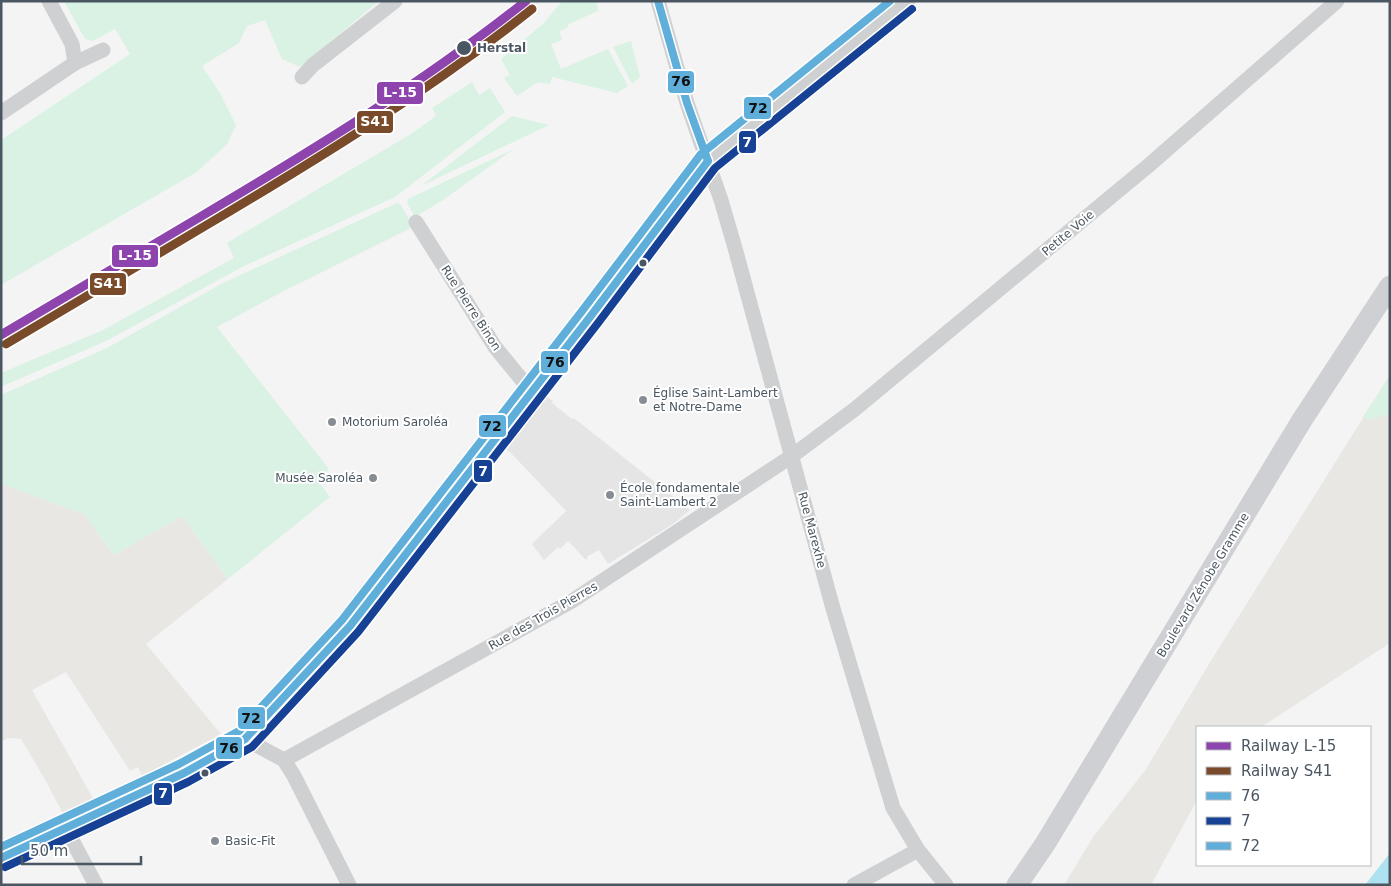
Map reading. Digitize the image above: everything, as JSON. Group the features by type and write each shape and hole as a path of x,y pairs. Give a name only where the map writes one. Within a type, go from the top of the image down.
{"main road":[{"name":"Boulevard Zénobe Gramme","path":"1017,885 1045,844 1318,395 1390,286"}],"street":[{"path":"49,1 72,44 75,63"},
{"path":"302,77 313,65 395,1"},
{"name":"Rue Marexhe","path":"658,1 686,103 708,161 733,240 784,435 792,456 832,605 893,808 918,850 946,885"},
{"path":"1,858 184,773 245,739 350,626 590,317 708,161 906,1"},
{"name":"Petite Voie","path":"792,456 855,409 1148,166 1337,1"},
{"path":"1,113 75,63 103,50"},
{"name":"Rue Pierre Binon","path":"416,222 495,347 532,391"},
{"name":"Rue des Trois Pierres","path":"284,760 572,601 792,456"},
{"path":"245,739 284,760 349,885"},
{"path":"66,829 96,885"},
{"path":"854,885 918,850"}],"shaded area":[{"path":"1390,375 1390,643 1263,726 1196,726 1196,802 1151,885 1064,885 1093,837 1146,769 1212,659"},
{"name":"École fondamentale Saint-Lambert 2","path":"545,395 572,419 579,422 690,510 673,524 608,564 599,550 588,556 586,560 568,541 560,549 558,547 544,560 532,544 566,511 506,448"},
{"path":"1,484 84,514 114,555 182,516 228,579 146,644 221,734 142,776 138,767 130,771 66,672 32,690 94,800 63,814 21,739 8,738 1,742"}],"green space":[{"path":"64,1 379,1 300,67 282,59 265,20 247,26 239,43 202,66 220,93 236,125 227,144 197,172 1,285 1,140 130,54 115,29 93,41 85,39"},
{"path":"562,1 597,1 598,11 569,24 567,28 559,31 562,40 551,44 561,69 608,49 628,86 617,93 552,77 550,84 538,82 517,96 504,78 510,75 501,59 544,23"},
{"path":"631,41 640,77 632,84 613,47"},
{"path":"472,82 479,95 490,88 505,112 395,197 244,266 108,340 1,387 1,373 101,331 234,258 227,243 411,134 436,116 432,108"},
{"path":"512,116 549,125 421,186"},
{"path":"514,149 443,200 415,217 407,203 408,199"},
{"path":"397,203 401,205 413,227 282,292 217,327 329,469 318,481 330,497 228,579 182,516 114,555 84,514 1,484 1,395 107,348 223,283"},
{"path":"1390,375 1390,414 1368,420 1363,417"}],"water":[{"path":"1390,853 1390,885 1365,885"}],"rail line":[{"name":"L-15","path":"1,335 242,192 367,115 448,60 526,1"},
{"name":"S41","path":"6,344 331,150 453,68 532,9"}],"transit line":[{"name":"76","path":"658,1 687,103 708,161"},
{"name":"72","path":"1,847 179,764 239,731 342,620 582,311 701,154 890,1"},
{"name":"7","path":"5,867 188,782 252,747 358,632 598,323 715,168 912,9"},
{"name":"76","path":"1,858 184,773 245,739 350,626 590,317 708,161"}],"place":[{"name":"Herstal","path":"464,48"},
{"name":"Église Saint-Lambert et Notre-Dame","path":"643,400"},
{"name":"Motorium Saroléa","path":"332,422"},
{"name":"Musée Saroléa","path":"373,478"},
{"name":"École fondamentale Saint-Lambert 2","path":"610,495"},
{"name":"Basic-Fit","path":"215,841"}]}
